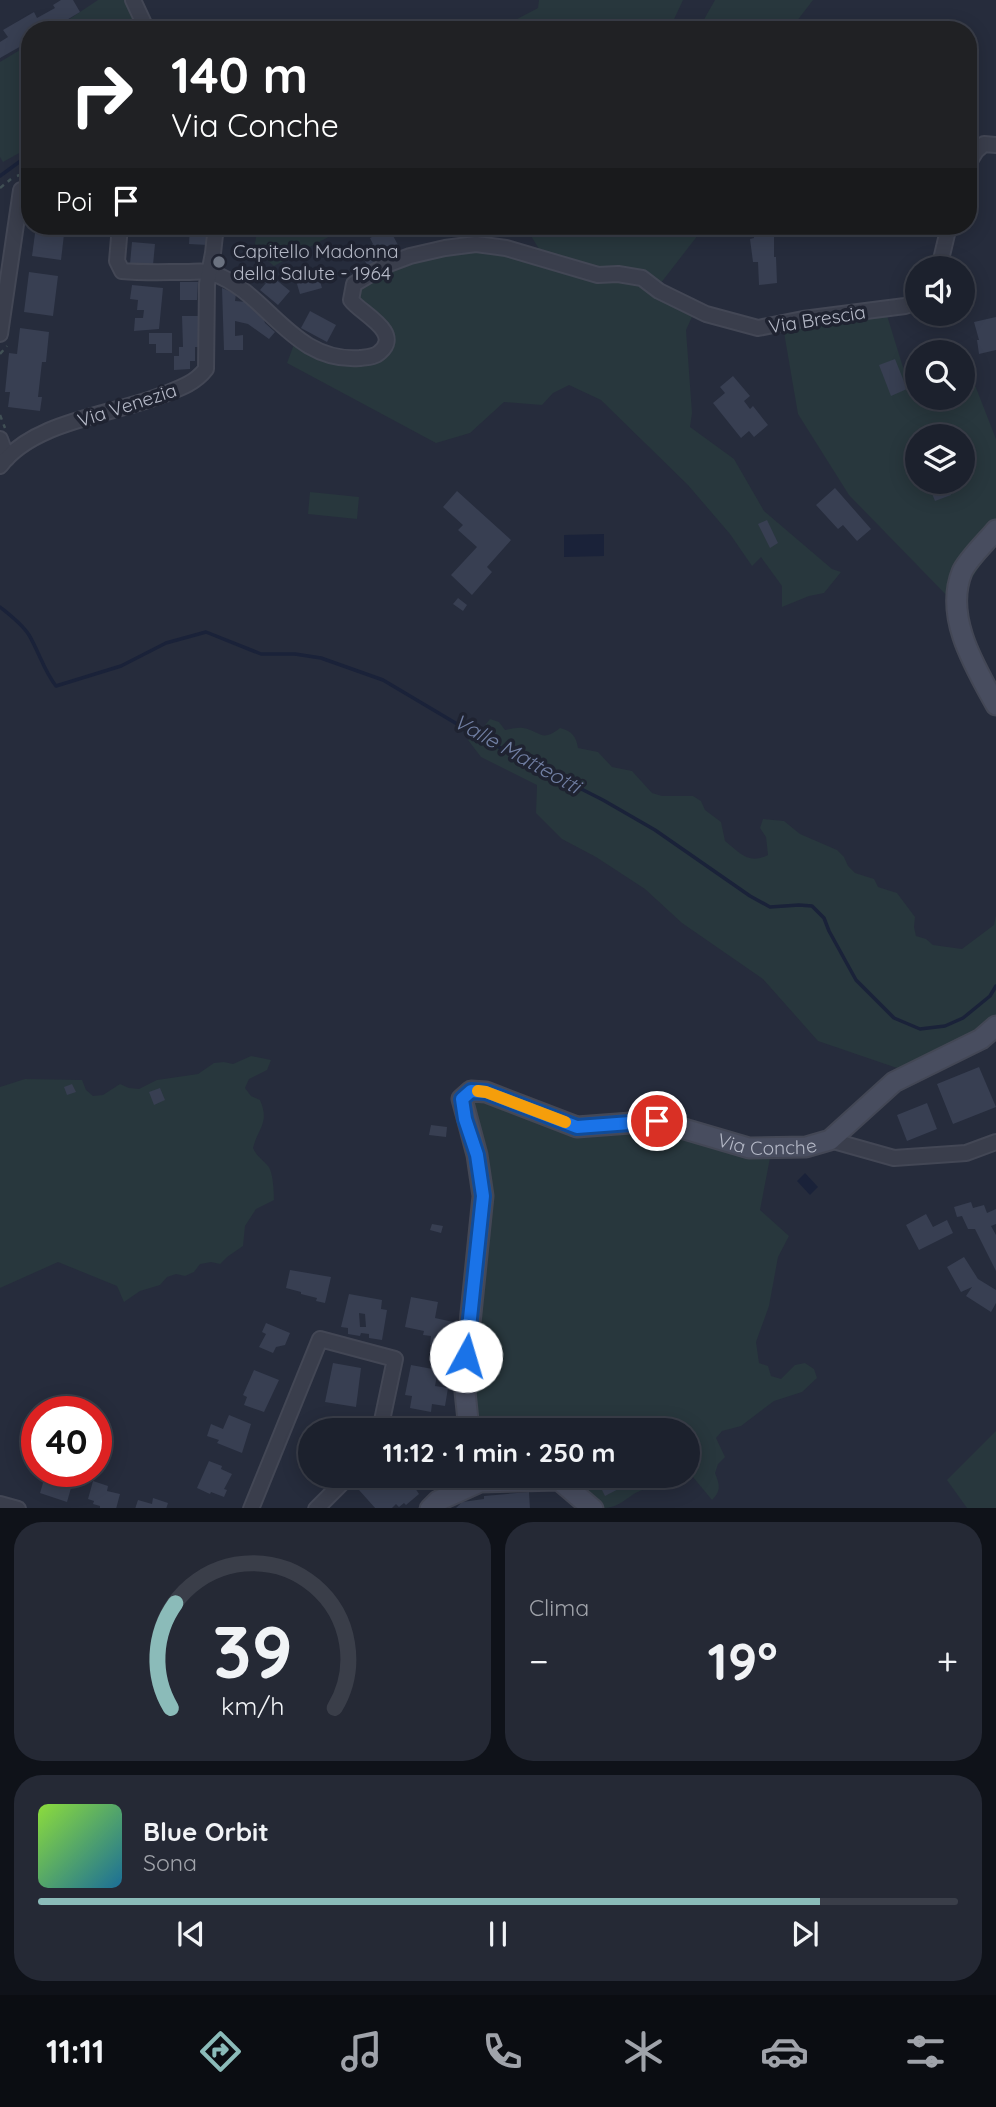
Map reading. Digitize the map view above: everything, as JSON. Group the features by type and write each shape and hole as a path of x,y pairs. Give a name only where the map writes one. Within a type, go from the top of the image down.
{"street":[{"path":"134,0 143,21"},
{"path":"977,150 984,144 996,145"},
{"path":"0,334 21,190"},
{"path":"119,235 117,261 122,271 210,272"},
{"name":"Via Venezia","path":"3,462 25,443 55,427 142,403 198,379 206,369 206,284 215,235"},
{"path":"942,256 947,235"},
{"name":"Via Brescia","path":"210,272 232,282 296,339 335,357 355,358 373,357 382,352 386,343 385,331 351,300 354,284 398,260 445,248 476,244 506,248 598,275 618,274 642,278 659,290 706,314 758,328 803,319 905,306"},
{"path":"0,439 3,462"},
{"path":"996,530 962,571 958,596 959,625 976,669 996,705"},
{"name":"Via Conche","path":"468,1418 464,1382 483,1196 477,1155 465,1119 462,1099 471,1091 486,1092 577,1127 657,1121 749,1148 806,1147 830,1140 894,1082 981,1039 996,1026"},
{"name":"Via Conche","path":"830,1140 894,1158 966,1153 996,1142"},
{"path":"251,1508 320,1339 395,1359 383,1418"},
{"path":"316,1508 337,1488"},
{"path":"430,1508 467,1488"},
{"path":"567,1488 593,1508"},
{"path":"0,1504 18,1508"}],"shaded area":[{"path":"98,0 133,0 143,21 66,21"},
{"path":"539,0 683,0 673,21 513,21 538,8"},
{"path":"715,0 813,0 797,21 703,21"},
{"path":"21,49 21,152 3,162 0,157 0,62"},
{"path":"256,235 332,235 274,266 254,249"},
{"path":"530,235 698,235 657,288 696,308 686,330 692,413 690,427 734,459 764,511 832,569 841,572 824,593 782,607 782,586 761,557 752,566 730,534 688,485 601,400 569,385 553,393 542,405 504,402 470,433 436,443 287,363 296,339 355,358 386,343 356,307 354,284 445,248 544,257"},
{"path":"885,309 905,374 905,410 975,410 975,385 996,439 996,541 955,604 849,495 798,414 781,315 820,318"},
{"path":"310,492 359,497 357,519 308,514"},
{"path":"490,719 499,722 505,730 523,728 541,735 564,729 573,735 578,748 598,752 612,767 632,771 652,793 662,796 693,796 721,822 725,841 750,858 768,855 766,837 760,828 763,819 784,821 800,834 837,850 855,873 874,879 878,887 897,893 915,917 916,936 933,945 962,949 994,925 996,915 996,1026 925,1074 897,1068 818,1041 763,979 682,923 645,889 596,857 562,839 536,813 537,785 481,757 468,740 478,734"},
{"path":"251,1056 271,1060 267,1070 249,1079 245,1088 251,1096 260,1100 263,1108 263,1120 253,1148 270,1169 274,1200 256,1209 245,1226 243,1246 220,1264 200,1264 194,1272 185,1276 176,1274 167,1277 160,1285 140,1291 124,1302 117,1286 58,1262 0,1288 0,1087 25,1079 82,1080 86,1090 93,1096 103,1095 120,1084 139,1089 157,1080 198,1074 214,1063 233,1064"},
{"path":"477,1095 567,1122 657,1128 770,1158 760,1210 789,1236 778,1257 769,1306 756,1342 759,1363 768,1366 771,1376 781,1379 795,1365 805,1363 814,1369 817,1378 802,1392 774,1401 741,1426 722,1431 716,1438 725,1457 718,1464 715,1473 719,1488 712,1500 700,1485 700,1418 469,1418 481,1228 466,1106"},
{"path":"996,1431 996,1508 967,1508 947,1480"},
{"path":"580,1488 649,1488 615,1506 601,1508"}],"water":[{"path":"604,534 604,556 564,557 564,535"},
{"path":"805,1173 818,1187 810,1195 797,1181"}],"building":[{"path":"61,0 73,0 80,12 65,21 21,21 21,46 0,58 0,42 8,37 3,30 34,12 37,18 55,8 53,5"},
{"path":"35,235 64,235 61,260 32,256"},
{"path":"190,235 209,235 208,245 189,244"},
{"path":"376,235 393,235 399,247 381,257 383,261 369,268 359,251 373,244 370,238"},
{"path":"754,235 774,235 777,283 759,285 758,262 753,262 750,239 754,238"},
{"path":"132,242 155,244 153,265 130,264"},
{"path":"316,267 322,288 300,294 294,274"},
{"path":"264,270 290,291 278,305 260,290 266,283 258,277"},
{"path":"29,272 58,276 53,316 24,312"},
{"path":"180,282 198,282 197,300 180,300"},
{"path":"132,285 163,288 159,329 134,331 135,318 143,318 144,310 137,310 138,300 130,299"},
{"path":"222,288 236,294 235,301 246,302 263,317 265,323 275,332 269,339 248,324 235,321 235,336 243,335 243,350 224,350"},
{"path":"310,311 336,325 327,342 301,328"},
{"path":"182,316 200,316 201,347 195,347 195,361 190,361 190,369 174,370 174,356 179,356 179,347 183,347"},
{"path":"996,317 996,350 979,354 975,322"},
{"path":"20,328 49,332 38,397 42,397 40,411 8,407 10,392 5,392 9,353 17,354"},
{"path":"149,333 172,333 172,353 156,353 156,344 149,344"},
{"path":"895,359 905,390 891,396 879,365"},
{"path":"733,376 750,396 744,401 750,409 753,406 768,425 754,437 749,431 741,438 713,403 725,393 720,387"},
{"path":"835,488 871,529 857,541 843,525 838,529 816,505"},
{"path":"457,491 511,540 487,567 492,572 472,595 451,575 477,547 458,530 463,525 443,507"},
{"path":"932,494 951,495 935,501"},
{"path":"767,520 778,543 770,548 758,524"},
{"path":"458,598 467,605 463,611 453,604"},
{"path":"979,1067 996,1107 953,1124 937,1084"},
{"path":"72,1084 76,1092 67,1095 64,1087"},
{"path":"160,1088 165,1100 154,1105 149,1092"},
{"path":"927,1103 937,1129 907,1141 897,1115"},
{"path":"431,1125 447,1127 446,1137 429,1135"},
{"path":"971,1202 973,1208 984,1205 987,1213 996,1209 996,1224 991,1226 996,1235 996,1271 975,1229 968,1229 962,1216 957,1217 954,1207"},
{"path":"926,1214 933,1227 947,1220 953,1233 919,1250 906,1225"},
{"path":"432,1224 443,1226 441,1233 430,1230"},
{"path":"964,1257 978,1279 996,1290 996,1303 991,1312 966,1296 972,1287 961,1292 947,1267"},
{"path":"290,1270 331,1277 325,1303 286,1288"},
{"path":"349,1294 382,1300 381,1309 387,1310 382,1340 369,1338 369,1334 348,1334 348,1328 341,1327","holes":["359,1313 365,1314 366,1327 360,1327"]},
{"path":"411,1297 438,1302 435,1318 453,1322 448,1348 430,1345 431,1336 423,1335 424,1331 405,1327"},
{"path":"266,1323 290,1333 285,1345 276,1347 273,1353 259,1347 266,1334 262,1332"},
{"path":"333,1363 361,1368 356,1407 325,1402"},
{"path":"411,1365 438,1370 435,1386 448,1388 445,1406 432,1404 431,1412 410,1408 412,1396 405,1395"},
{"path":"254,1370 279,1380 264,1412 244,1405 247,1397 243,1395"},
{"path":"229,1415 251,1424 242,1453 207,1436 211,1424 223,1429"},
{"path":"209,1461 232,1474 224,1489 227,1490 224,1497 197,1488"},
{"path":"42,1487 71,1487 67,1502 40,1493"},
{"path":"91,1487 108,1487 107,1491 120,1494 116,1508 100,1508 93,1504 94,1501 88,1499"},
{"path":"415,1488 419,1494 406,1505 404,1503 399,1507 396,1504 392,1508 375,1508 359,1490"},
{"path":"601,1488 620,1488 605,1496"},
{"path":"529,1492 530,1508 456,1508 462,1502 484,1499 484,1496"},
{"path":"153,1498 168,1503 166,1508 135,1508 138,1500 152,1504"}],"waterway":[{"path":"0,176 21,161"},
{"name":"Valle Matteotti","path":"0,607 26,631 56,686 121,666 166,643 206,632 261,654 295,654 321,658 383,680 479,737 603,800 655,830 770,907 812,906 824,918 856,980 894,1018 920,1029 945,1026 963,1018 990,996 996,986"}],"slow traffic":[{"path":"478,1091 565,1122"}],"place":[{"name":"Capitello Madonna della Salute - 1964","path":"219,262"}],"route":[{"path":"466,1356 483,1196 477,1155 465,1119 462,1099 471,1091 486,1092 577,1127 657,1121"}]}
